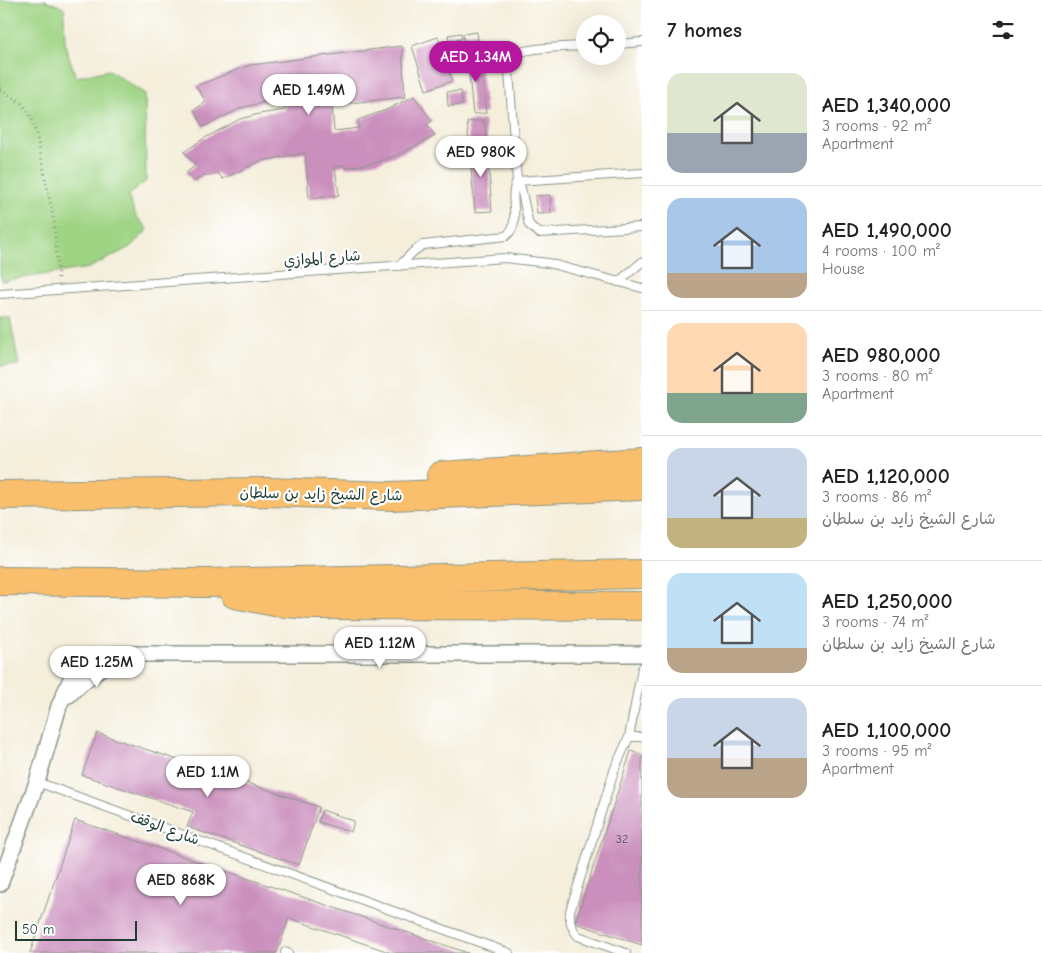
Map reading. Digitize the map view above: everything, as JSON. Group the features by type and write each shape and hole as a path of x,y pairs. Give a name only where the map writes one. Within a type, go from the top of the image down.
{"highway":[{"path":"266,492 392,479 642,462"},
{"name":"شارع الشيخ زايد بن سلطان","path":"0,496 266,492 392,496 642,486"},
{"path":"0,581 204,583 642,574"},
{"path":"204,583 239,595 275,602 311,605 642,606"}],"street":[{"path":"0,884 37,782 59,706 79,684 104,667 118,654 642,654"}],"lane":[{"path":"626,43 642,42"},
{"path":"399,266 423,245 506,236 514,226 513,190 516,181 509,71 511,60 514,55 524,50 576,47"},
{"path":"516,181 642,173"},
{"path":"516,181 521,188 529,225 539,233 642,227"},
{"name":"شارع الموازي","path":"0,294 505,258 548,263 642,288"},
{"path":"618,282 642,262"},
{"path":"626,953 578,936 573,931 569,917 615,768 629,737 642,668"},
{"path":"629,737 642,737"},
{"name":"شارع الوقف","path":"37,782 508,953"}],"path":[{"path":"0,90 23,104 31,117 37,137 54,221 59,290"}],"green space":[{"path":"0,0 45,0 64,8 65,45 76,77 109,70 145,94 146,181 128,196 136,216 148,230 130,247 89,268 2,281 0,275"},
{"path":"0,318 10,318 19,365 0,366"}],"building":[{"path":"477,32 479,47 465,49 463,34"},
{"path":"461,33 462,39 449,40 448,35"},
{"path":"438,37 452,81 426,90 412,46"},
{"path":"402,46 405,97 332,105 334,131 359,128 358,120 386,110 414,96 432,121 427,124 435,136 402,153 378,162 345,168 345,165 335,167 339,195 309,199 305,153 260,161 223,179 218,173 207,176 205,174 194,182 186,173 196,165 184,152 203,139 240,119 285,110 284,98 264,102 241,108 203,127 194,110 206,102 196,86 250,65"},
{"path":"462,51 463,67 458,67 457,61 455,62 454,52"},
{"path":"476,52 478,64 480,64 486,113 473,114 468,65 466,65 464,53"},
{"path":"461,91 462,105 448,106 447,92"},
{"path":"484,120 487,140 469,142 467,122"},
{"path":"487,144 492,211 475,212 469,146"},
{"path":"550,195 551,213 537,214 535,196"},
{"path":"97,733 319,807 299,865 187,827 193,812 82,775"},
{"path":"631,751 642,755 642,945 575,923"},
{"path":"322,810 354,821 351,832 318,822"},
{"path":"75,820 468,953 392,953 289,918 277,953 30,953"}]}
